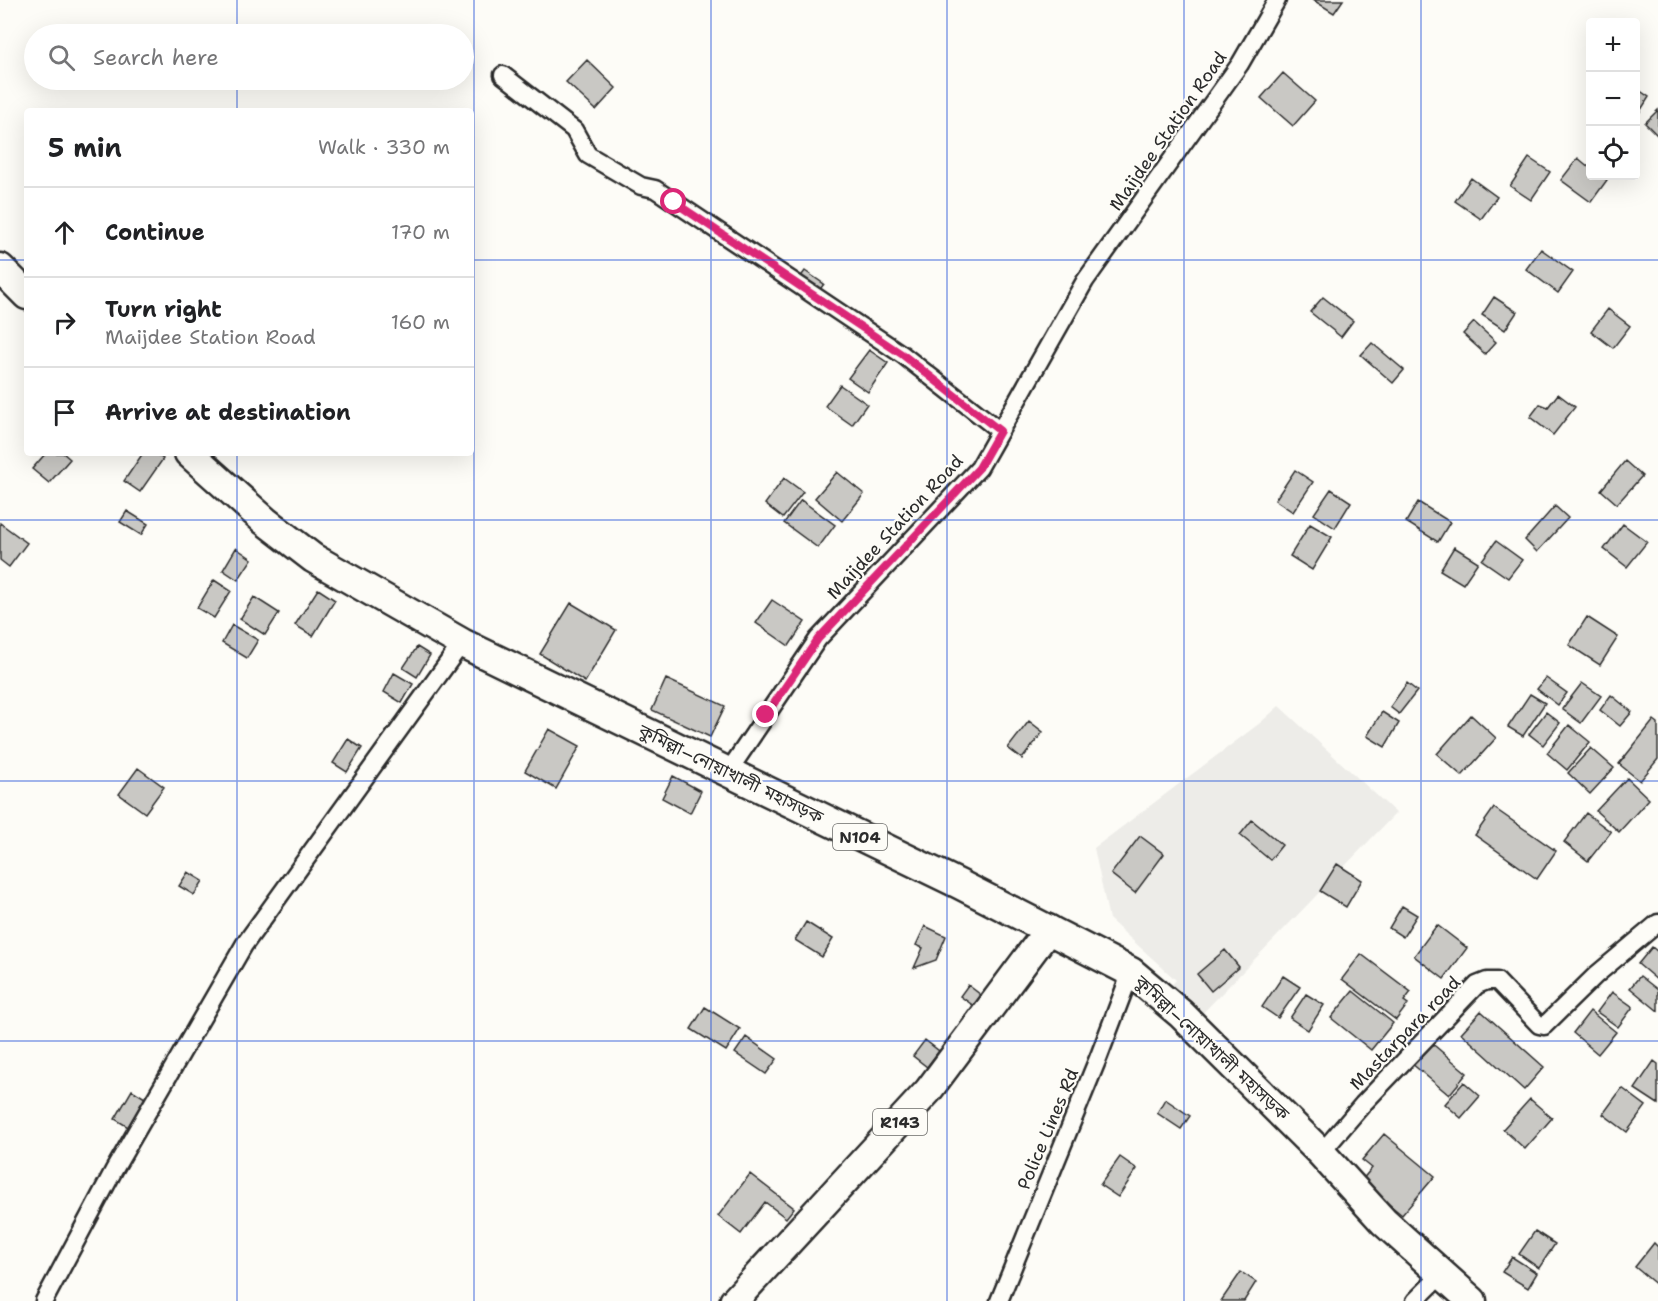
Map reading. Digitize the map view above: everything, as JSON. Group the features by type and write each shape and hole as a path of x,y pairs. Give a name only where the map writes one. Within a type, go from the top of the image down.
{"highway":[{"path":"0,268 24,292"},
{"name":"কুমিল্লা–নোয়াখালী মহাসড়ক","path":"192,456 265,521 313,558 462,643 1049,929 1131,972 1180,1014 1321,1153 1384,1222 1472,1301"}],"main road":[{"name":"R143","path":"734,1301 928,1091 1049,929"}],"street":[{"name":"Maijdee Station Road","path":"728,772 818,639 979,468 1085,281 1240,64 1277,0"},
{"path":"503,75 574,130 588,154 641,186 655,189 903,355 1000,431"},
{"path":"44,1301 114,1170 244,945 462,643"},
{"name":"Mastarpara road","path":"1321,1153 1363,1104 1477,985 1487,981 1497,981 1539,1025 1544,1026 1596,975 1658,923"},
{"name":"Police Lines Rd","path":"999,1301 1131,972"},
{"path":"1415,1301 1442,1274"}],"shaded area":[{"path":"1279,706 1396,813 1195,1021 1163,994 1176,980 1109,919 1094,848 1260,723"}],"building":[{"path":"1313,0 1343,0 1334,13"},
{"path":"587,60 616,88 596,110 566,82"},
{"path":"1283,73 1315,101 1293,126 1261,98"},
{"path":"1640,91 1649,97 1640,111"},
{"path":"1658,110 1658,136 1645,123"},
{"path":"1529,158 1550,172 1531,200 1510,186"},
{"path":"1578,158 1586,165 1586,180 1607,180 1591,202 1561,180"},
{"path":"1471,178 1497,197 1481,219 1455,201"},
{"path":"1541,249 1573,272 1558,293 1526,269"},
{"path":"805,271 824,284 815,296 796,283"},
{"path":"1323,297 1353,321 1341,337 1310,312"},
{"path":"1494,297 1517,312 1505,330 1482,315"},
{"path":"1608,309 1630,326 1613,348 1591,331"},
{"path":"1474,322 1496,342 1485,354 1463,334"},
{"path":"1372,343 1404,370 1393,383 1361,355"},
{"path":"869,350 888,363 868,392 848,378"},
{"path":"840,385 867,404 852,425 825,406"},
{"path":"1558,394 1575,407 1553,435 1530,417 1540,404 1548,407"},
{"path":"43,456 66,456 70,459 49,483 32,469"},
{"path":"141,456 159,456 163,459 140,492 124,481"},
{"path":"1625,461 1642,476 1617,504 1601,490"},
{"path":"1295,470 1313,482 1293,512 1275,500"},
{"path":"837,472 864,494 842,521 815,498"},
{"path":"784,478 803,492 783,518 765,504"},
{"path":"1331,489 1351,502 1335,528 1314,514"},
{"path":"801,500 835,525 818,548 784,523"},
{"path":"1418,502 1450,522 1438,542 1406,522"},
{"path":"1555,506 1568,518 1537,552 1525,540"},
{"path":"127,511 148,524 141,535 120,522"},
{"path":"0,523 27,543 9,567 0,560"},
{"path":"1310,524 1332,537 1312,570 1290,556"},
{"path":"1623,524 1647,542 1627,567 1604,549"},
{"path":"1496,541 1522,560 1508,578 1482,560"},
{"path":"1454,547 1478,562 1463,584 1440,570"},
{"path":"236,548 252,559 238,580 223,570"},
{"path":"214,580 231,591 214,618 197,608"},
{"path":"318,589 335,600 313,636 295,625"},
{"path":"254,597 279,613 265,635 240,619"},
{"path":"772,600 805,622 789,646 756,623"},
{"path":"571,603 616,630 585,682 540,654"},
{"path":"1587,617 1618,637 1600,665 1569,645"},
{"path":"232,625 258,640 247,658 222,643"},
{"path":"417,647 430,655 417,677 403,668"},
{"path":"394,673 413,684 402,703 384,692"},
{"path":"1546,678 1567,693 1558,705 1537,689"},
{"path":"666,679 725,706 710,737 652,710"},
{"path":"1407,683 1417,691 1399,714 1390,707"},
{"path":"1582,683 1601,696 1581,723 1562,709"},
{"path":"1530,694 1545,703 1523,736 1508,727"},
{"path":"1611,695 1632,712 1620,726 1600,710"},
{"path":"1382,712 1399,723 1385,747 1367,736"},
{"path":"1546,712 1560,723 1543,745 1529,734"},
{"path":"1471,715 1496,738 1462,776 1437,754"},
{"path":"1654,720 1658,723 1658,759 1640,781 1619,764"},
{"path":"1029,721 1043,732 1022,759 1008,748"},
{"path":"1569,725 1590,742 1567,770 1547,753"},
{"path":"549,729 580,746 556,789 525,771"},
{"path":"348,739 362,748 347,772 333,763"},
{"path":"1591,748 1614,768 1590,794 1568,773"},
{"path":"138,768 164,787 145,813 119,794"},
{"path":"673,776 701,791 690,813 662,798"},
{"path":"1627,778 1649,799 1619,832 1596,811"},
{"path":"1494,808 1556,851 1537,879 1475,835"},
{"path":"1586,813 1611,832 1588,861 1564,842"},
{"path":"1252,820 1282,845 1270,860 1240,835"},
{"path":"1140,836 1164,854 1135,893 1111,874"},
{"path":"1337,864 1362,880 1346,907 1320,891"},
{"path":"188,872 203,881 194,895 179,886"},
{"path":"1402,906 1417,915 1403,937 1389,928"},
{"path":"806,922 833,939 822,957 795,940"},
{"path":"1437,925 1467,948 1444,979 1414,956"},
{"path":"925,926 946,936 936,960 914,968 923,948 916,945"},
{"path":"1652,947 1658,952 1658,981 1638,964"},
{"path":"1225,950 1239,967 1211,991 1197,974"},
{"path":"1361,954 1411,992 1404,1001 1408,1004 1396,1020 1342,979"},
{"path":"1283,976 1300,987 1278,1018 1262,1007"},
{"path":"1640,976 1658,990 1658,1011 1630,988"},
{"path":"968,985 981,995 974,1006 960,996"},
{"path":"1353,991 1393,1023 1371,1050 1331,1018"},
{"path":"1612,992 1633,1007 1618,1027 1597,1012"},
{"path":"1306,994 1324,1005 1308,1030 1290,1018"},
{"path":"705,1007 740,1029 726,1051 691,1029"},
{"path":"1481,1011 1544,1067 1524,1090 1461,1033"},
{"path":"1590,1011 1616,1032 1598,1054 1573,1033"},
{"path":"746,1037 777,1059 766,1074 735,1053"},
{"path":"925,1040 939,1051 927,1067 913,1056"},
{"path":"1429,1041 1467,1073 1449,1095 1411,1063"},
{"path":"1654,1061 1658,1064 1658,1104 1635,1089"},
{"path":"1464,1082 1480,1096 1461,1118 1445,1104"},
{"path":"1622,1088 1646,1106 1627,1132 1603,1114"},
{"path":"132,1090 145,1098 128,1127 115,1119"},
{"path":"1165,1099 1190,1116 1181,1129 1157,1113"},
{"path":"1530,1099 1552,1118 1525,1149 1503,1129"},
{"path":"1384,1134 1435,1176 1402,1215 1361,1181 1372,1168 1362,1160"},
{"path":"1120,1157 1137,1169 1118,1197 1100,1185"},
{"path":"750,1174 794,1208 786,1218 765,1202 741,1234 718,1216"},
{"path":"1535,1231 1555,1244 1539,1268 1519,1254"},
{"path":"1654,1243 1658,1247 1658,1286 1635,1267"},
{"path":"1512,1257 1537,1273 1528,1288 1502,1272"},
{"path":"1241,1272 1256,1282 1244,1301 1221,1301"}],"route":[{"path":"674,202 903,355 1000,431 979,468 818,639 766,715"}]}
